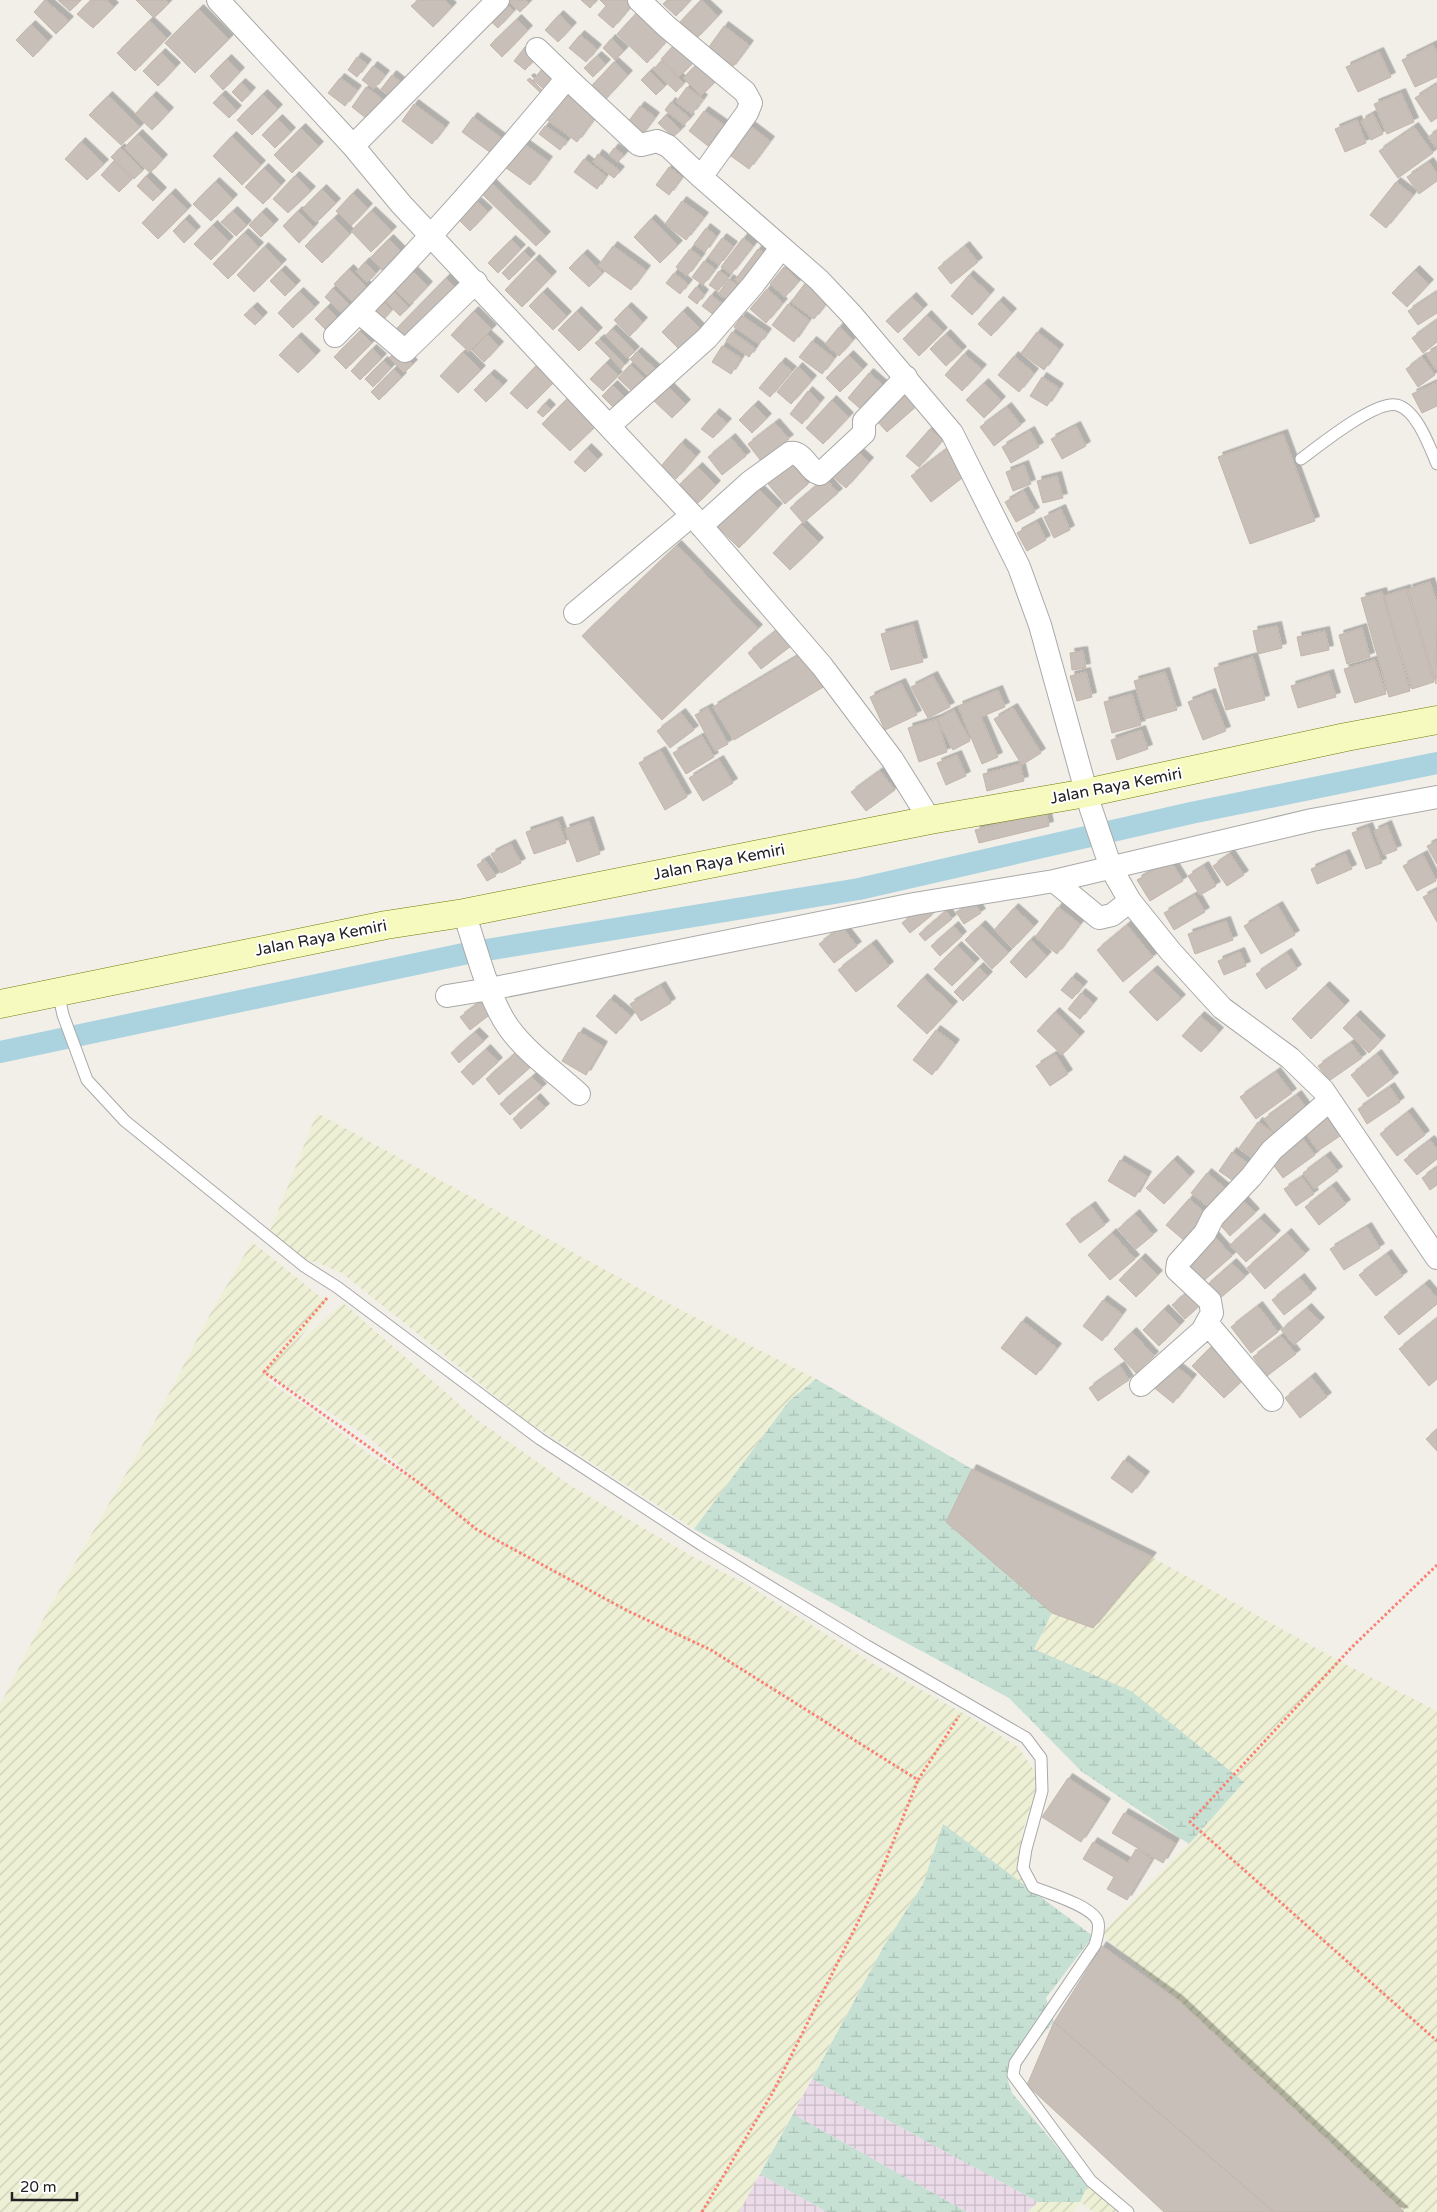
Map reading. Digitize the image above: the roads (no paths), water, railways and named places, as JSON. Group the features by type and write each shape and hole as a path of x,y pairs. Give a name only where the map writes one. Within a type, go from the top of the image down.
{"main road":[{"name":"Jalan Raya Kemiri","path":"0,1004 61,1003 386,925 466,918 930,820 1088,801 1337,739 1437,720"}],"street":[{"path":"218,0 353,146 401,204 697,520 848,700 892,759 930,820"},
{"path":"353,146 498,0"},
{"path":"639,0 666,26 745,92 751,103 747,113 701,177"},
{"path":"537,49 638,144 661,142 818,280 846,308 906,376 952,433 1019,567 1040,625 1088,801 1109,863 1130,901 1205,992 1229,1014 1296,1064 1330,1100 1437,1258"},
{"path":"335,336 432,236 508,150 567,78"},
{"path":"610,425 707,338 753,285 781,248"},
{"path":"359,312 405,351 476,282"},
{"path":"575,614 697,520 790,453 800,455 816,473 820,474 864,433 864,421 906,376"},
{"path":"447,996 489,985 914,904 1054,881 1109,863 1312,820 1437,797"},
{"path":"1054,881 1100,918 1112,915 1130,901"},
{"path":"466,918 489,985 510,1029 579,1094"},
{"path":"1141,1385 1202,1331 1212,1313 1210,1301 1177,1270 1178,1263 1205,1233 1213,1218 1251,1177 1272,1150 1330,1100"},
{"path":"1207,1323 1272,1400"}],"lane":[{"path":"1301,459 1360,417 1389,405 1398,405 1406,411 1424,432 1437,464"},
{"path":"61,1003 87,1080 125,1122 304,1266 337,1287 548,1444 711,1550 867,1646 1026,1738 1041,1758 1042,1791 1026,1849 1023,1868 1033,1887 1086,1908 1097,1920 1099,1932 1095,1945 1015,2063 1013,2075 1091,2181 1128,2212"}],"waterway":[{"path":"0,1052 468,953 859,889 1191,813 1437,763"}]}
